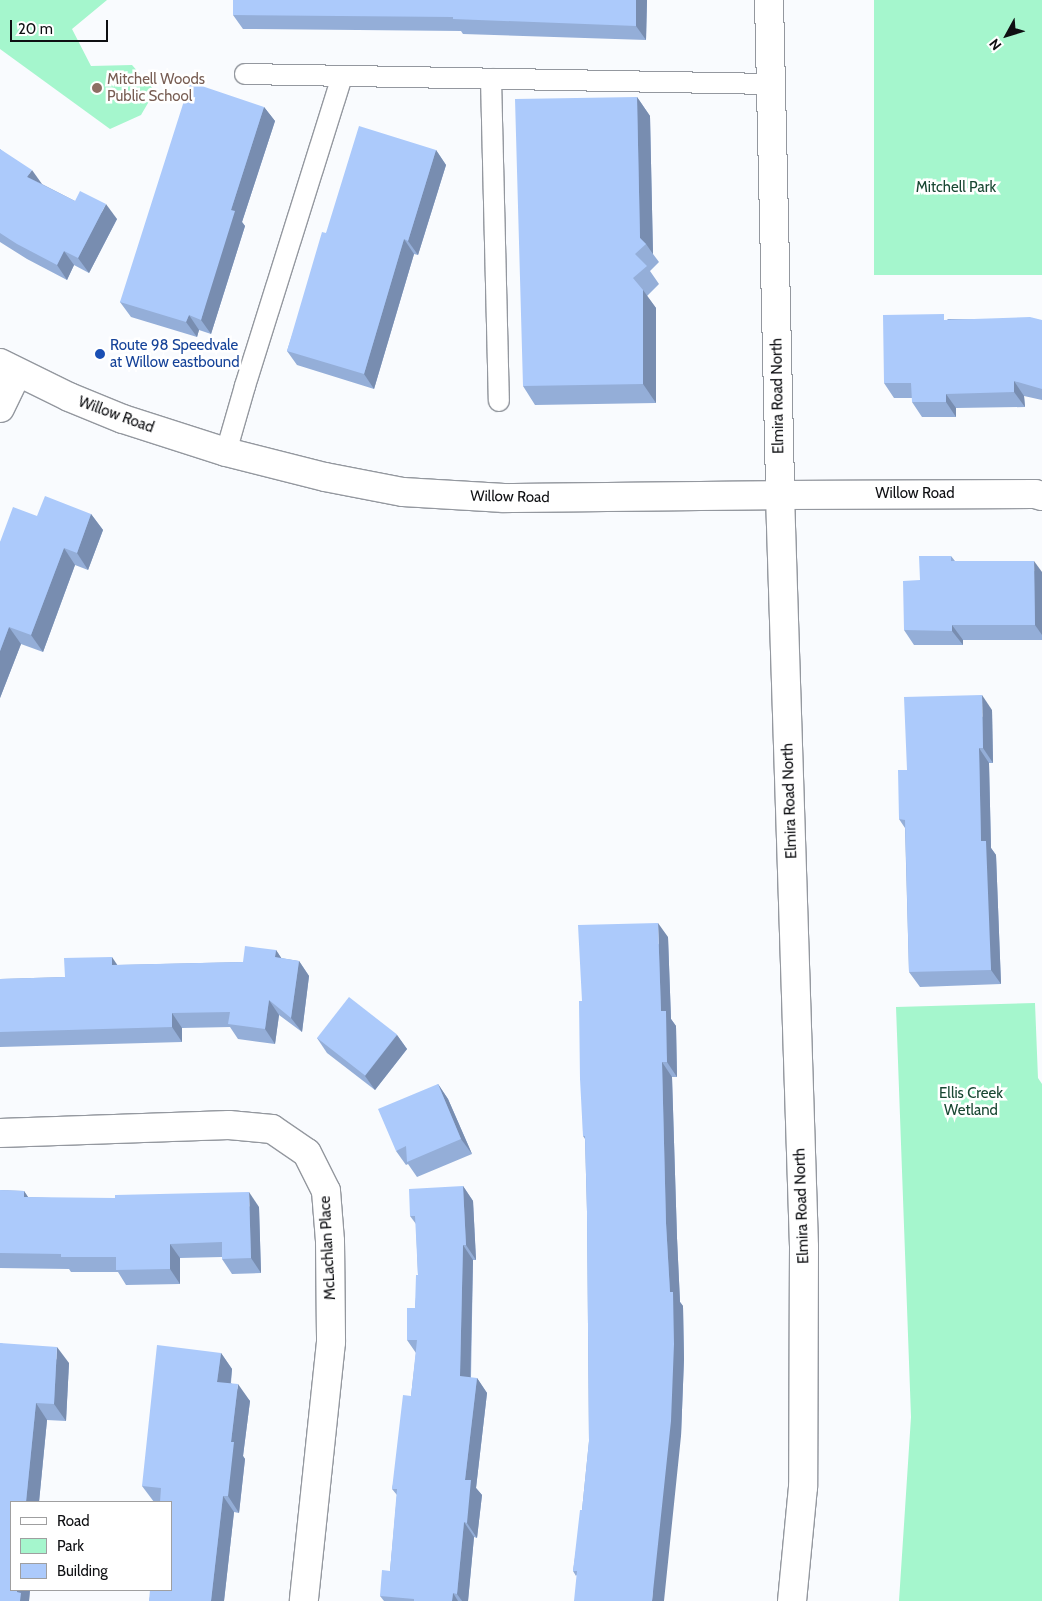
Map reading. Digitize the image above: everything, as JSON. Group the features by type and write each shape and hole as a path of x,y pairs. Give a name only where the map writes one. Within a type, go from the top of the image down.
{"street":[{"name":"Elmira Road North","path":"769,0 780,495 804,1247 803,1487 792,1601"},
{"name":"Willow Road","path":"8,368 122,419 226,452 325,477 421,494 504,498 1035,494 1042,496"},
{"path":"0,408 8,368"},
{"name":"McLachlan Place","path":"0,1132 229,1125 272,1129 307,1153 326,1191 330,1241 331,1342 304,1601"}],"lane":[{"path":"245,74 770,84"},
{"path":"226,452 244,386 342,77"},
{"path":"491,79 500,401"}],"green space":[{"path":"0,0 107,0 72,29 91,66 132,65 155,91 141,115 110,129 0,49"},
{"name":"Mitchell Park","path":"874,0 1042,0 1042,275 874,275"},
{"name":"Ellis Creek Wetland","path":"1035,1003 1038,1078 1042,1084 1042,1601 899,1601 911,1417 896,1007"}],"building":[{"path":"233,0 636,0 636,26 453,19 453,17 233,15"},
{"path":"190,82 264,107 231,210 235,211 201,320 189,315 186,322 120,302"},
{"path":"637,97 640,238 646,244 635,254 647,266 633,278 643,290 643,384 523,386 515,99"},
{"path":"359,126 436,150 408,241 404,239 364,374 287,351 322,232 326,233"},
{"path":"0,149 32,170 27,177 75,201 80,191 106,204 78,258 64,251 57,265 0,233"},
{"path":"944,314 944,320 1030,317 1042,320 1042,389 1014,381 1014,392 946,394 946,402 912,402 911,383 884,383 883,315"},
{"path":"45,496 91,514 77,553 64,548 31,635 9,627 0,651 0,542 13,507 37,516"},
{"path":"919,556 951,556 951,561 1034,561 1035,625 952,625 952,631 904,630 903,581 920,580"},
{"path":"982,695 983,748 979,748 981,841 986,841 991,970 909,972 905,820 899,819 898,770 907,770 904,697"},
{"path":"658,923 661,1011 666,1011 667,1062 662,1062 666,1223 670,1292 673,1292 674,1344 671,1421 652,1601 574,1601 577,1571 573,1571 589,1441 587,1212 585,1136 583,1136 580,1079 579,1001 582,1001 578,925"},
{"path":"245,946 276,950 275,957 299,961 291,1018 269,1000 265,1029 228,1024 230,1012 172,1013 172,1027 0,1032 0,979 65,977 64,958 112,957 112,965 243,962"},
{"path":"349,997 397,1035 365,1076 317,1038"},
{"path":"438,1084 461,1139 407,1162 406,1146 396,1151 378,1109"},
{"path":"463,1186 466,1245 463,1245 460,1376 477,1378 465,1480 471,1480 467,1523 464,1522 457,1594 453,1593 452,1601 414,1601 414,1599 380,1596 382,1570 390,1571 397,1489 392,1489 403,1395 411,1396 417,1340 407,1340 407,1308 415,1308 416,1275 418,1275 415,1216 410,1216 409,1189"},
{"path":"0,1190 24,1191 24,1197 115,1198 115,1195 249,1192 251,1258 222,1259 222,1242 170,1244 170,1269 116,1270 116,1257 61,1257 61,1254 0,1253"},
{"path":"0,1343 57,1347 54,1404 36,1403 26,1501 10,1501 10,1591 21,1593 20,1601 0,1601"},
{"path":"157,1345 221,1353 217,1382 238,1384 231,1442 234,1442 228,1496 223,1496 211,1601 149,1601 150,1591 172,1591 172,1501 160,1501 161,1488 142,1486"}],"place":[{"name":"Mitchell Woods Public School","path":"97,88"},
{"name":"Route 98 Speedvale at Willow eastbound","path":"100,354"}]}
